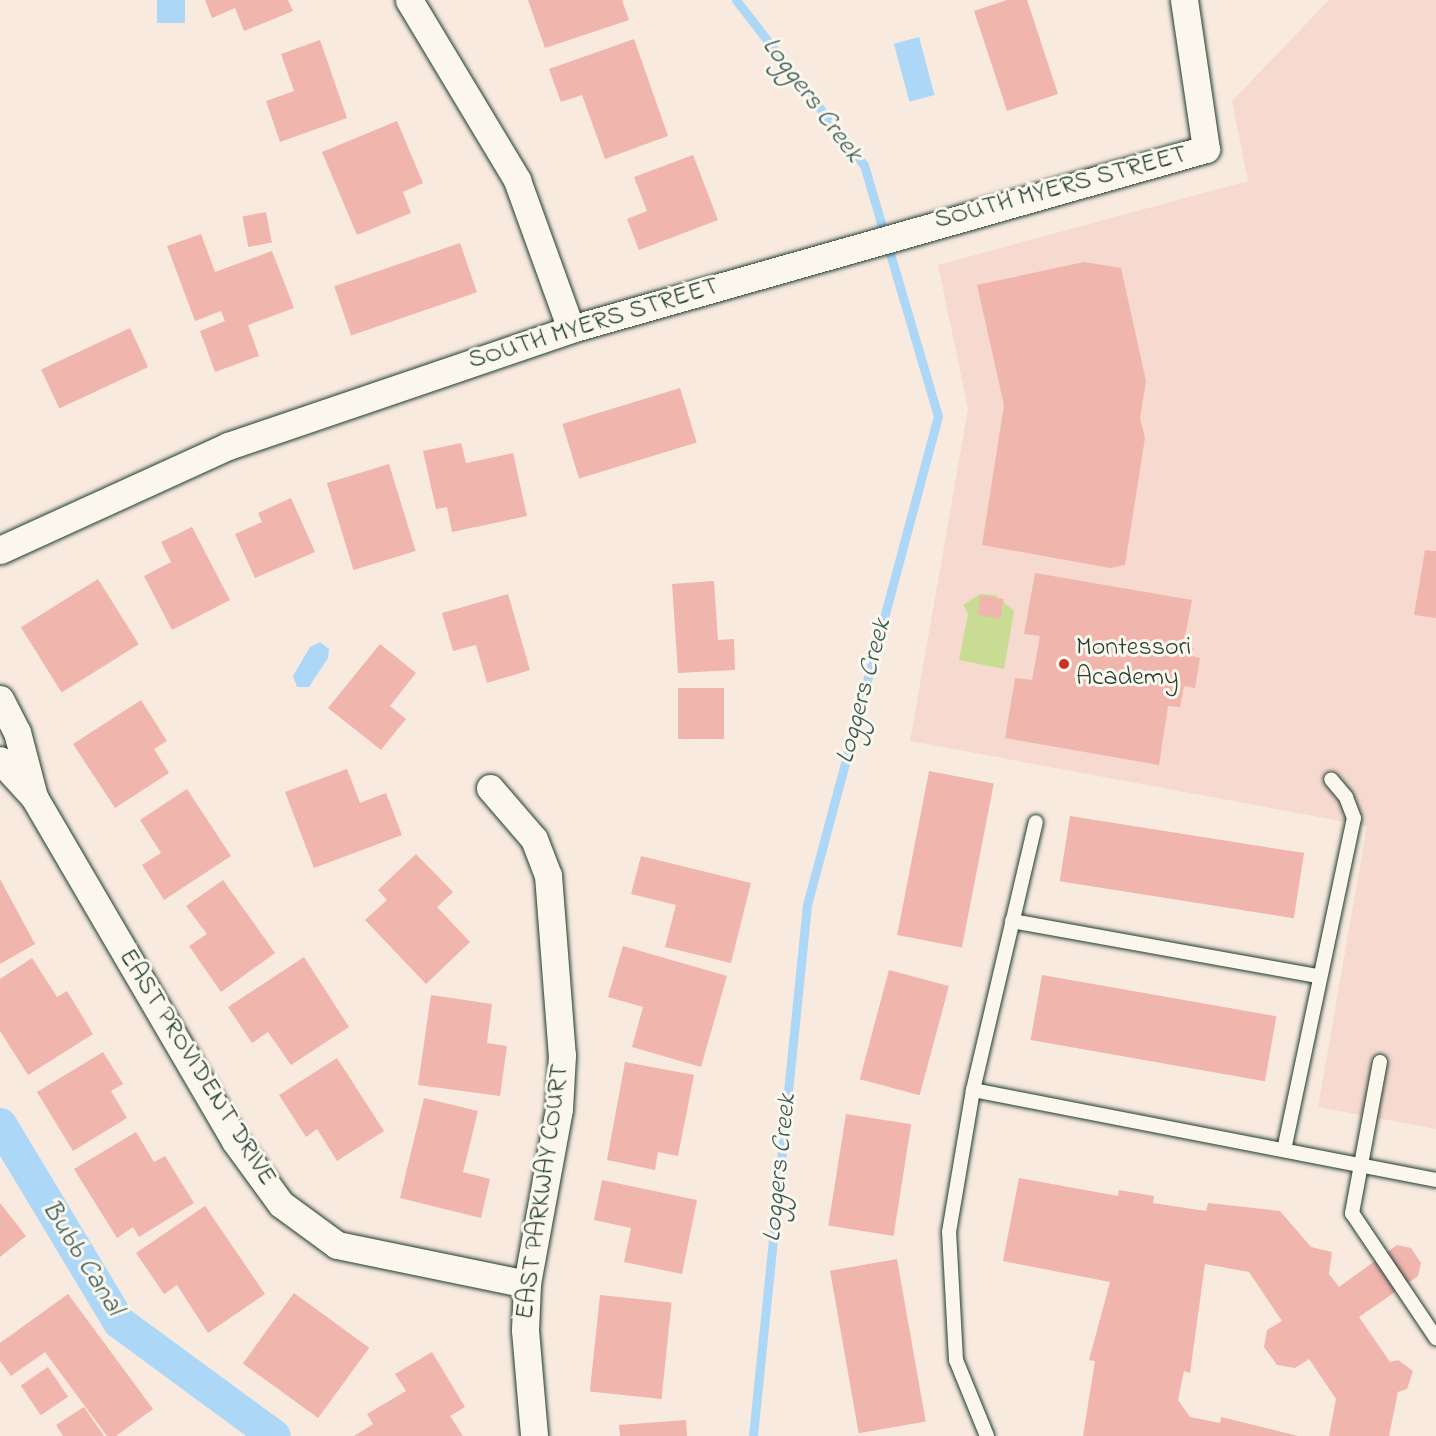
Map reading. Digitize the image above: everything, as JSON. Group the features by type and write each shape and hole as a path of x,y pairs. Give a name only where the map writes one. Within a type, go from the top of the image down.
{"street":[{"path":"409,0 517,180 571,329"},
{"name":"SOUTH MYERS STREET","path":"0,550 228,446 571,329 851,246 1206,149 1184,0"},
{"name":"EAST PROVIDENT DRIVE","path":"0,699 16,732 34,797"},
{"name":"EAST PROVIDENT DRIVE","path":"0,760 34,797 235,1141 281,1204 337,1245 527,1284"},
{"name":"EAST PARKWAY COURT","path":"490,788 534,839 548,875 562,1055 559,1109 527,1284 525,1330 534,1436"}],"lane":[{"path":"1284,1150 1318,976 1354,818 1346,797 1331,778"},
{"path":"987,1436 956,1360 949,1232 973,1090 1036,822"},
{"path":"1012,921 1318,976"},
{"path":"1380,1062 1359,1165 1352,1213 1436,1338"},
{"path":"973,1090 1436,1180"}],"shaded area":[{"path":"1329,0 1436,0 1436,1129 1318,1107 1367,826 910,741 968,409 938,265 1248,181 1232,101"}],"green space":[{"path":"980,594 995,595 1014,611 1004,669 959,660 968,614 963,605"}],"water":[{"path":"157,0 185,0 185,23 157,23"},
{"path":"919,37 935,95 909,102 894,44"},
{"path":"320,642 329,649 328,658 309,687 297,687 293,676 310,647"}],"building":[{"path":"205,0 288,0 293,11 244,31 235,8 212,18"},
{"path":"528,0 622,0 629,20 545,48"},
{"path":"1007,0 1027,0 1058,94 1007,111 974,11"},
{"path":"634,39 668,136 605,159 582,95 561,102 549,69"},
{"path":"320,40 347,118 280,142 266,101 294,91 281,54"},
{"path":"397,121 423,183 403,192 411,213 357,235 322,152"},
{"path":"693,155 718,220 639,250 627,219 647,211 634,177"},
{"path":"266,212 272,242 248,247 242,217"},
{"path":"201,234 215,272 272,251 294,308 248,325 259,356 215,372 200,331 225,321 221,311 195,321 167,246"},
{"path":"460,243 477,292 351,335 334,286"},
{"path":"1084,262 1121,268 1146,381 1140,418 1145,438 1125,565 1110,568 982,545 1004,405 977,285"},
{"path":"130,328 148,367 59,408 41,369"},
{"path":"680,388 697,443 579,478 562,424"},
{"path":"461,443 466,463 513,453 527,516 452,532 447,507 436,509 423,451"},
{"path":"389,464 416,551 353,570 327,483"},
{"path":"291,498 315,552 255,578 235,534 262,522 258,513"},
{"path":"192,527 230,600 172,630 144,576 171,562 161,542"},
{"path":"1425,550 1436,551 1436,618 1414,615"},
{"path":"1035,573 1192,600 1183,647 1194,648 1192,656 1200,658 1195,688 1184,686 1180,707 1168,706 1159,765 1005,738 1015,678 1032,680 1040,636 1024,634"},
{"path":"98,579 139,644 62,693 21,627"},
{"path":"714,581 718,640 734,639 735,670 678,673 672,584"},
{"path":"508,594 530,670 487,683 476,645 453,651 442,613"},
{"path":"981,595 1004,599 1000,619 978,615"},
{"path":"380,644 416,673 390,706 406,719 381,750 328,708"},
{"path":"678,688 724,688 724,739 678,739"},
{"path":"141,700 167,741 154,749 169,773 115,808 73,744"},
{"path":"347,769 360,803 386,793 402,835 314,868 285,792"},
{"path":"929,771 994,784 962,948 897,935"},
{"path":"187,789 231,856 164,900 142,865 161,853 140,820"},
{"path":"1070,816 1304,853 1294,918 1060,881"},
{"path":"416,854 453,892 437,907 470,942 426,984 365,920 387,900 378,890"},
{"path":"641,856 751,883 731,963 665,947 676,905 631,894"},
{"path":"0,879 35,944 0,964"},
{"path":"223,880 275,953 221,992 189,946 207,934 186,906"},
{"path":"623,946 727,976 701,1067 632,1047 643,1007 608,997"},
{"path":"304,957 349,1027 291,1065 268,1032 252,1043 228,1007"},
{"path":"32,958 57,997 67,991 93,1034 28,1075 0,1031 0,979"},
{"path":"889,970 949,986 920,1095 860,1079"},
{"path":"1042,975 1276,1016 1265,1081 1031,1040"},
{"path":"431,995 492,1004 487,1043 507,1046 500,1096 418,1085"},
{"path":"103,1052 123,1084 111,1091 127,1118 73,1151 37,1092"},
{"path":"337,1058 384,1131 337,1161 317,1129 306,1137 279,1095"},
{"path":"625,1062 694,1075 678,1156 658,1152 655,1170 607,1160"},
{"path":"424,1098 478,1111 463,1172 490,1179 481,1218 400,1198"},
{"path":"846,1114 911,1124 894,1236 828,1226"},
{"path":"136,1132 154,1162 165,1156 194,1203 139,1237 133,1227 117,1238 74,1169"},
{"path":"1019,1178 1118,1196 1119,1190 1154,1196 1153,1203 1206,1211 1208,1203 1280,1211 1311,1247 1332,1252 1329,1274 1339,1287 1397,1245 1411,1248 1421,1263 1418,1276 1359,1317 1390,1362 1398,1360 1413,1371 1407,1389 1398,1392 1389,1436 1329,1436 1336,1399 1309,1359 1295,1368 1277,1365 1264,1347 1267,1330 1282,1321 1249,1272 1205,1264 1190,1373 1184,1371 1178,1400 1190,1417 1220,1423 1221,1417 1298,1436 1083,1436 1095,1361 1089,1360 1110,1282 1003,1261"},
{"path":"602,1180 697,1200 682,1274 624,1262 631,1228 594,1220"},
{"path":"0,1203 26,1236 0,1257"},
{"path":"205,1206 265,1294 208,1333 177,1285 164,1294 136,1253"},
{"path":"897,1259 926,1421 859,1433 830,1271"},
{"path":"294,1293 369,1348 318,1418 243,1363"},
{"path":"68,1294 153,1409 116,1436 107,1436 45,1352 11,1376 0,1361 0,1343"},
{"path":"600,1295 672,1303 661,1399 590,1391"},
{"path":"432,1352 465,1407 450,1416 463,1436 354,1436 373,1424 367,1414 406,1391 395,1374"},
{"path":"48,1367 68,1397 41,1415 21,1385"},
{"path":"84,1407 104,1436 63,1436 56,1425"},
{"path":"686,1420 687,1436 620,1436 619,1425"}],"waterway":[{"name":"Loggers Creek","path":"736,0 864,165 938,416 807,905 753,1436"},
{"name":"Bubb Canal","path":"0,1124 119,1322 274,1436"}],"place":[{"name":"Montessori Academy","path":"1064,664"}]}
